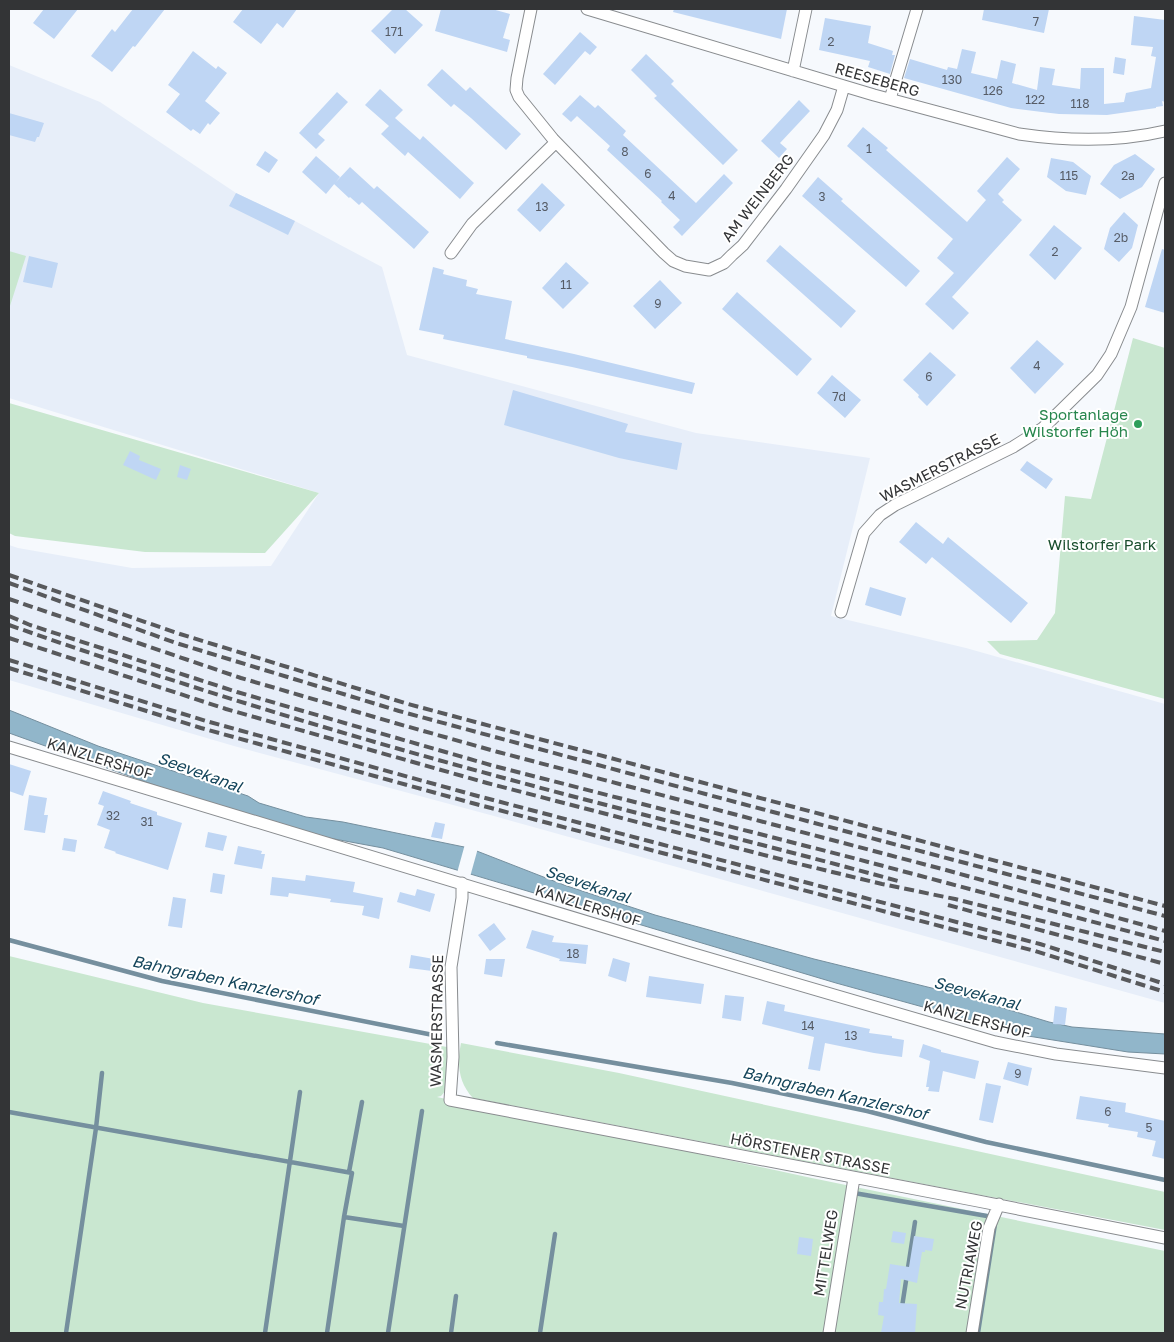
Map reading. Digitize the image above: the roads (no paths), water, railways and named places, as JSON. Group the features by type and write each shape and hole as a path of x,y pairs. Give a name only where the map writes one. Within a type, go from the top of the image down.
{"street":[{"name":"AM WEINBERG","path":"531,9 519,63 516,90 522,104 556,142 673,261 684,266 709,270 724,262 743,245 786,189 831,124 844,86"},
{"name":"REESEBERG","path":"588,9 890,100 975,123 1038,137 1111,139 1165,131"},
{"path":"793,71 806,9"},
{"path":"890,100 917,9"},
{"path":"450,253 472,224 556,142"},
{"name":"WASMERSTRASSE","path":"841,612 864,533 880,515 896,505 994,457 1043,428 1097,375 1111,354 1131,307 1165,183"},
{"name":"KANZLERSHOF","path":"9,747 733,966 996,1042 1056,1054 1165,1068"},
{"name":"WASMERSTRASSE","path":"450,1100 453,1057 451,967 462,898 462,883"},
{"name":"HÖRSTENER STRASSE","path":"450,1100 854,1178 995,1214 1165,1238"},
{"name":"MITTELWEG","path":"829,1333 854,1178"},
{"name":"NUTRIAWEG","path":"972,1333 995,1214"}],"water":[{"path":"9,710 98,746 248,796 259,803 306,817 343,822 469,848 564,885 655,915 814,959 960,995 1049,1022 1072,1027 1165,1034 1165,1054 1128,1052 1028,1036 836,983 383,848 329,838 216,807 9,733"}],"waterway":[{"name":"Bahngraben Kanzlershof","path":"9,940 162,981 438,1036"},
{"name":"Bahngraben Kanzlershof","path":"497,1043 732,1083 867,1111 986,1142 1165,1180"},
{"path":"66,1333 96,1128 102,1073"},
{"path":"265,1333 300,1092"},
{"path":"349,1172 362,1102"},
{"path":"388,1333 422,1111"},
{"path":"9,1112 352,1173 344,1217 404,1226"},
{"path":"854,1193 987,1216 995,1224 978,1333"},
{"path":"327,1333 344,1217"},
{"path":"902,1307 915,1222"},
{"path":"540,1333 555,1234"},
{"path":"451,1333 456,1296"}],"railway":[{"path":"9,575 180,634 408,704 1165,906"},
{"path":"9,583 176,643 399,711 1165,916"},
{"path":"9,599 241,678 395,723 946,870 1165,931"},
{"path":"9,616 30,625 237,692 494,766 857,859 1165,941"},
{"path":"9,625 189,685 371,741 544,789 898,881"},
{"path":"9,638 226,709 487,783 791,862 955,899 1165,952"},
{"path":"9,660 206,721 474,795 1040,944 1165,984"},
{"path":"9,668 201,728 472,803 1035,951 1165,992"},
{"path":"948,905 1165,964"}],"place":[{"name":"Sportanlage Wilstorfer Höh","path":"1138,424"}],"park label":[{"name":"Wilstorfer Park","path":"1102,545"}],"water label":[{"name":"Seevekanal","path":"200,772"},
{"name":"Seevekanal","path":"588,884"},
{"name":"Seevekanal","path":"977,993"}]}
